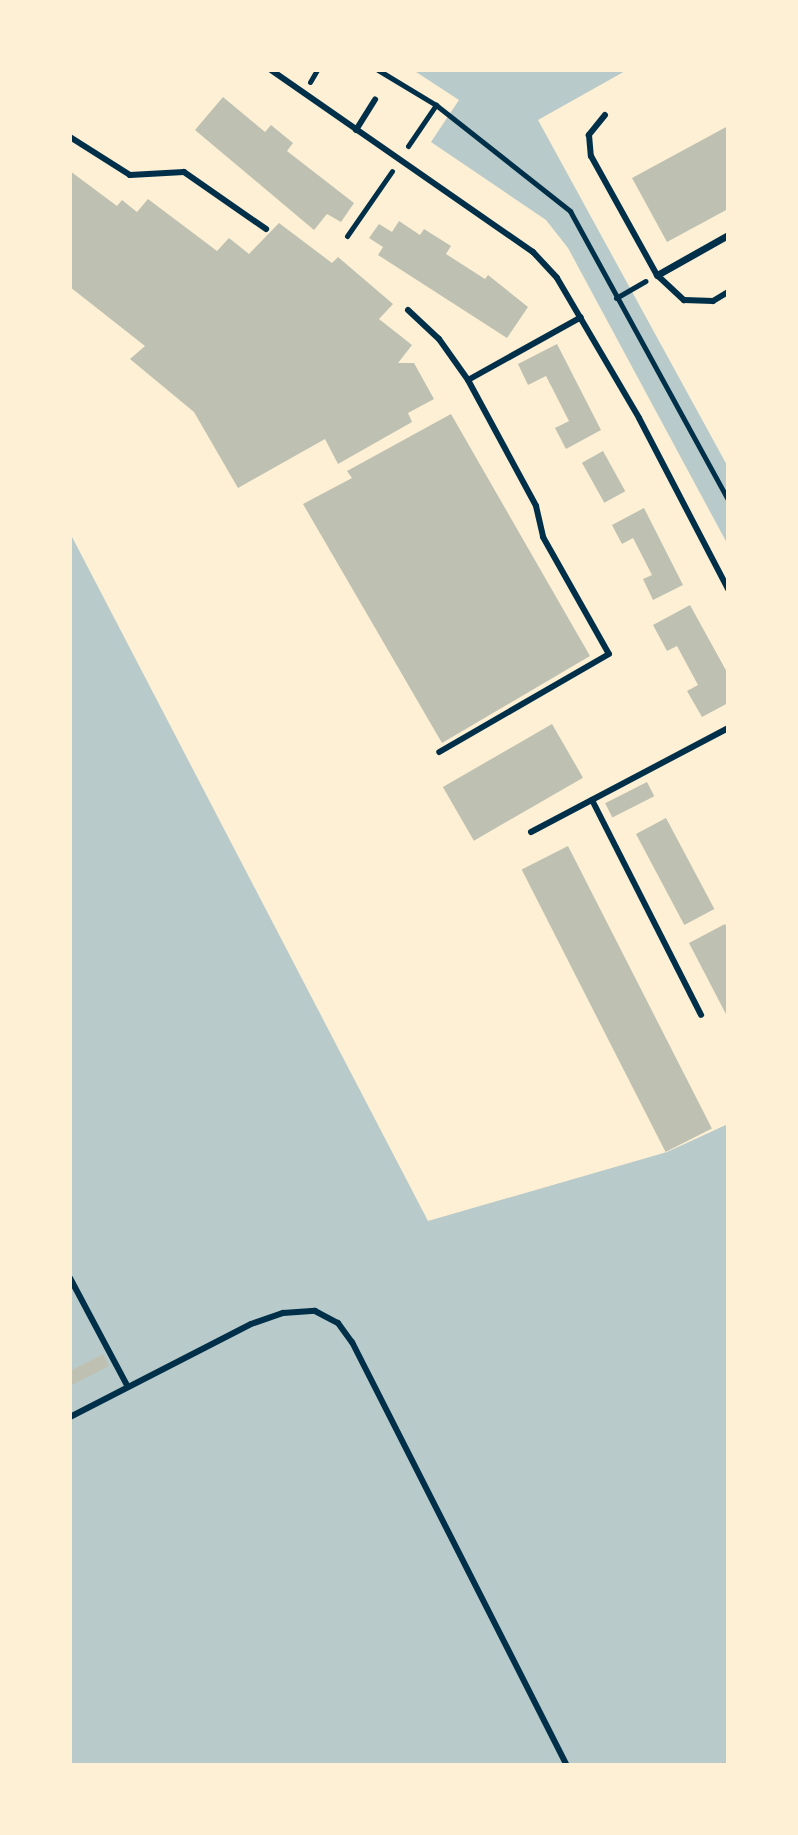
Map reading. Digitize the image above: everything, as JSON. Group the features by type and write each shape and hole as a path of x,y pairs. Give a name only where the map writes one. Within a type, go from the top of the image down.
{"street":[{"path":"657,275 728,235"}],"lane":[{"path":"271,70 533,252 557,278 728,589"},
{"path":"356,130 375,99"},
{"path":"605,115 589,135 591,156 657,275 684,300 713,301 728,292"},
{"path":"70,137 130,175 184,172 266,229"},
{"path":"408,310 439,339 468,380 536,506 543,537 609,654 439,752"},
{"path":"468,380 581,317"},
{"path":"531,832 728,728"},
{"path":"592,800 701,1015"},
{"path":"70,1278 128,1387"},
{"path":"70,1417 251,1324 283,1313 315,1311 338,1323 352,1342 567,1765"}],"path":[{"path":"378,70 436,105 570,211 728,500"},
{"path":"616,298 631,290"}],"shaded area":[{"path":"413,70 627,70 538,120 728,467 728,545 568,248 546,220 431,142 459,100"},
{"path":"70,533 428,1221 667,1152 728,1124 728,1765 70,1765"}],"building":[{"path":"223,97 265,132 271,125 293,143 287,151 354,203 341,222 327,214 314,230 195,130"},
{"path":"728,126 728,209 667,242 632,178"},
{"path":"70,171 117,206 122,200 137,212 148,199 217,251 229,238 249,254 279,223 332,263 338,257 393,304 379,319 412,345 398,363 414,363 434,399 408,413 412,422 338,464 325,439 238,488 194,412 130,359 145,346 70,287"},
{"path":"399,221 420,235 424,229 451,246 446,254 485,279 488,275 528,307 507,338 378,255 383,247 369,238 379,224 392,232"},
{"path":"557,344 601,430 566,449 555,428 569,421 546,376 528,385 518,364"},
{"path":"451,414 590,656 442,743 303,504 352,478 347,471"},
{"path":"603,451 625,491 604,503 582,463"},
{"path":"644,508 683,585 653,600 643,579 652,575 633,538 622,544 612,525"},
{"path":"690,605 728,674 728,703 702,717 687,691 698,685 677,646 667,651 653,625"},
{"path":"552,724 583,778 474,841 443,787"},
{"path":"647,782 654,796 612,818 605,803"},
{"path":"666,818 714,909 684,925 636,834"},
{"path":"568,846 712,1128 666,1152 522,870"},
{"path":"725,924 728,930 728,1018 689,943"},
{"path":"103,1354 109,1366 70,1386 70,1371"}]}
